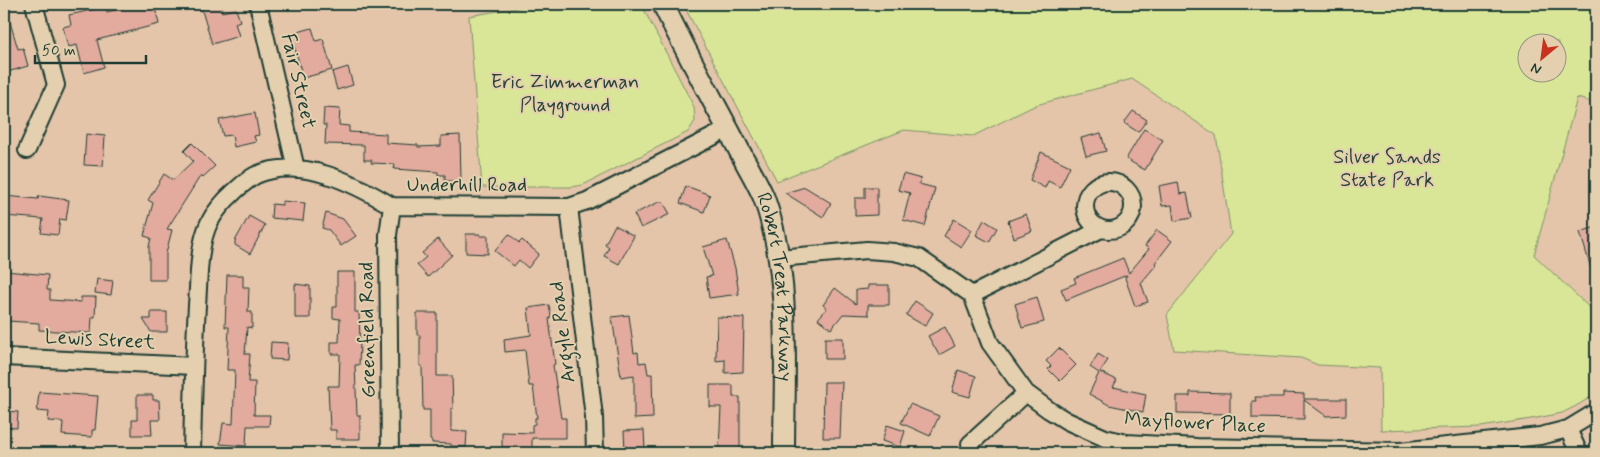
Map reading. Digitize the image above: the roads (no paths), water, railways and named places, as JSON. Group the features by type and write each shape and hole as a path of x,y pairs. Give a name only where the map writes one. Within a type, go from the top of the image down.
{"street":[{"path":"27,150 56,85 34,4"},
{"name":"Fair Street","path":"258,4 296,169"},
{"name":"Robert Treat Parkway","path":"663,4 683,47 764,198 779,258 784,325 784,453"},
{"name":"Underhill Road","path":"192,453 194,366 200,259 209,224 224,201 247,180 268,171 296,169 318,172 369,192 392,206 570,207 587,201 728,129"},
{"name":"Greenfield Road","path":"390,453 388,235 392,206"},
{"name":"Argyle Road","path":"570,207 594,417 595,453"},
{"path":"779,258 867,250 894,252 919,258 972,295 1101,229"},
{"name":"Mayflower Place","path":"972,295 990,343 1026,393 1066,421 1105,438 1127,443 1197,447 1400,452 1540,436 1568,429 1596,412"},
{"name":"Lewis Street","path":"4,357 194,366"},
{"path":"970,444 1026,393"},
{"path":"1568,429 1579,453"}],"park label":[{"name":"Eric Zimmerman Playground","path":"565,94"},
{"name":"Silver Sands State Park","path":"1387,168"}]}
